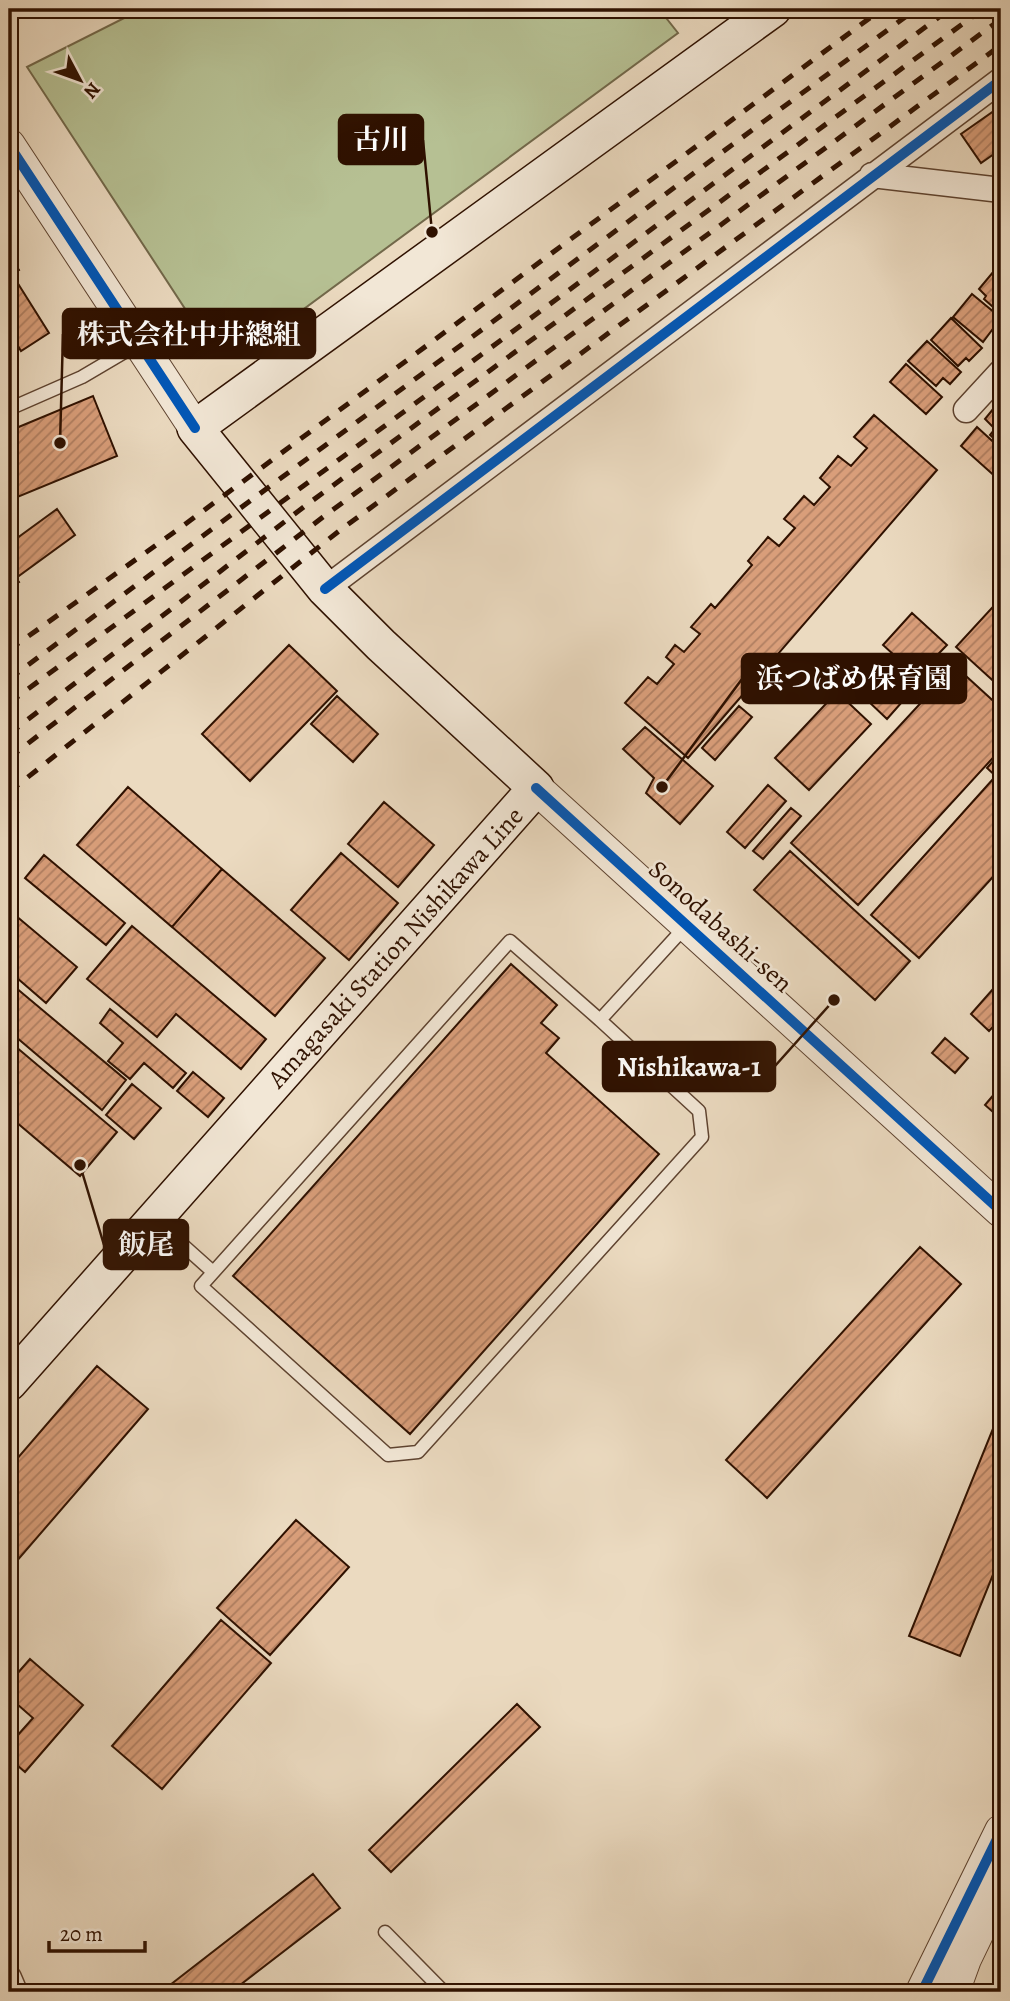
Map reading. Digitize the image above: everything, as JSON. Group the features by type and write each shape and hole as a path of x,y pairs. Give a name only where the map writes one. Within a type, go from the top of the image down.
{"main road":[{"path":"195,428 773,9"},
{"name":"Amagasaki Station Nishikawa Line","path":"9,1383 536,789 380,645 325,589 195,428"}],"street":[{"path":"325,589 1001,80"},
{"path":"9,145 195,428"},
{"path":"872,175 1001,190"},
{"path":"966,410 1001,372"},
{"name":"Sonodabashi-sen","path":"536,789 1000,1208"},
{"path":"922,1992 1001,1831"},
{"path":"953,1992 965,1959 1001,1884"},
{"path":"9,1978 15,1992"}],"lane":[{"path":"9,409 82,377 138,344"},
{"path":"600,1020 687,926"},
{"path":"510,941 600,1020 699,1111 702,1137 418,1452 388,1455 201,1286 510,941"},
{"path":"153,1219 213,1272"},
{"path":"385,1932 444,1992"}],"green space":[{"path":"142,9 659,9 678,33 240,356 212,350 27,67"}],"building":[{"path":"1001,106 1001,149 981,163 961,134"},
{"path":"9,255 19,270 9,277"},
{"path":"994,271 1001,277 1001,314 984,299 986,296 979,289"},
{"path":"17,282 49,333 21,351 9,331 9,286"},
{"path":"972,294 1001,318 983,342 953,317"},
{"path":"951,318 982,348 969,361 966,358 958,366 931,340"},
{"path":"927,341 961,372 950,384 943,378 936,386 908,361"},
{"path":"906,364 942,397 926,414 890,382"},
{"path":"93,396 117,456 15,498 9,483 9,431"},
{"path":"998,403 1001,406 1001,445 990,435 995,429 985,419"},
{"path":"874,415 937,470 688,758 625,703 648,677 657,684 674,664 666,657 675,645 684,652 700,634 691,627 711,604 715,608 752,565 748,561 768,537 779,546 795,528 784,519 804,496 814,505 830,487 820,478 838,456 851,466 867,448 854,437"},
{"path":"977,427 1001,449 1001,475 998,479 961,446"},
{"path":"57,509 75,535 16,578 9,567 9,544"},
{"path":"9,569 19,582 9,589"},
{"path":"1001,598 1001,688 956,647"},
{"path":"912,613 947,645 917,676 883,645"},
{"path":"289,645 337,691 250,781 202,734"},
{"path":"955,666 1001,708 1001,749 858,905 791,843"},
{"path":"898,667 917,685 887,719 868,701"},
{"path":"837,692 871,724 809,790 775,758"},
{"path":"337,696 378,734 353,762 311,724"},
{"path":"739,706 752,717 715,760 702,748"},
{"path":"645,727 713,786 680,824 646,793 654,778 623,749"},
{"path":"1001,752 1001,781 987,768"},
{"path":"994,778 1001,784 1001,868 919,958 871,915"},
{"path":"768,785 786,801 745,848 727,832"},
{"path":"128,787 222,869 172,927 77,845"},
{"path":"384,802 434,845 398,887 348,844"},
{"path":"791,808 801,816 763,859 753,851"},
{"path":"790,851 910,961 875,1000 754,890"},
{"path":"341,853 398,903 349,960 291,910"},
{"path":"44,855 125,923 106,945 25,878"},
{"path":"222,869 325,958 275,1016 172,927"},
{"path":"9,910 77,967 46,1003 9,971"},
{"path":"132,926 266,1039 241,1069 176,1014 157,1037 87,979"},
{"path":"511,964 557,1005 541,1023 559,1038 546,1053 659,1154 410,1434 233,1276"},
{"path":"1001,980 1001,1018 989,1031 971,1014"},
{"path":"9,982 126,1080 102,1110 9,1031"},
{"path":"110,1009 186,1073 173,1088 144,1063 130,1079 108,1061 123,1043 100,1023"},
{"path":"945,1038 968,1058 955,1073 932,1053"},
{"path":"9,1041 117,1132 80,1176 9,1116"},
{"path":"193,1072 224,1098 208,1117 177,1091"},
{"path":"132,1084 161,1108 134,1139 106,1115"},
{"path":"1001,1086 1001,1119 985,1105"},
{"path":"920,1247 961,1284 767,1498 726,1460"},
{"path":"97,1366 148,1409 9,1570 9,1468"},
{"path":"1001,1409 1001,1555 960,1656 909,1636"},
{"path":"296,1520 349,1567 270,1655 217,1608"},
{"path":"221,1620 271,1663 162,1789 112,1746"},
{"path":"30,1659 83,1705 25,1772 9,1758 9,1745 33,1718 9,1697 9,1683"},
{"path":"517,1704 540,1727 391,1872 369,1850"},
{"path":"313,1874 340,1908 231,1992 161,1992"}],"railway":[{"path":"9,650 180,528 882,9"},
{"path":"9,679 916,9"},
{"path":"9,703 950,9"},
{"path":"9,734 305,506 983,9"},
{"path":"9,758 323,517 1001,19"},
{"path":"9,792 339,531 1001,45"}],"cycle path":[{"path":"325,589 1001,80"},
{"path":"9,145 195,428"},
{"path":"536,788 1001,1211"},
{"path":"922,1992 1001,1831"}],"place":[{"name":"古川","path":"432,232"},
{"name":"株式会社中井總組","path":"60,443"},
{"name":"浜つばめ保育園","path":"662,787"},
{"name":"Nishikawa-1","path":"834,1000"},
{"name":"飯尾","path":"80,1165"}]}
